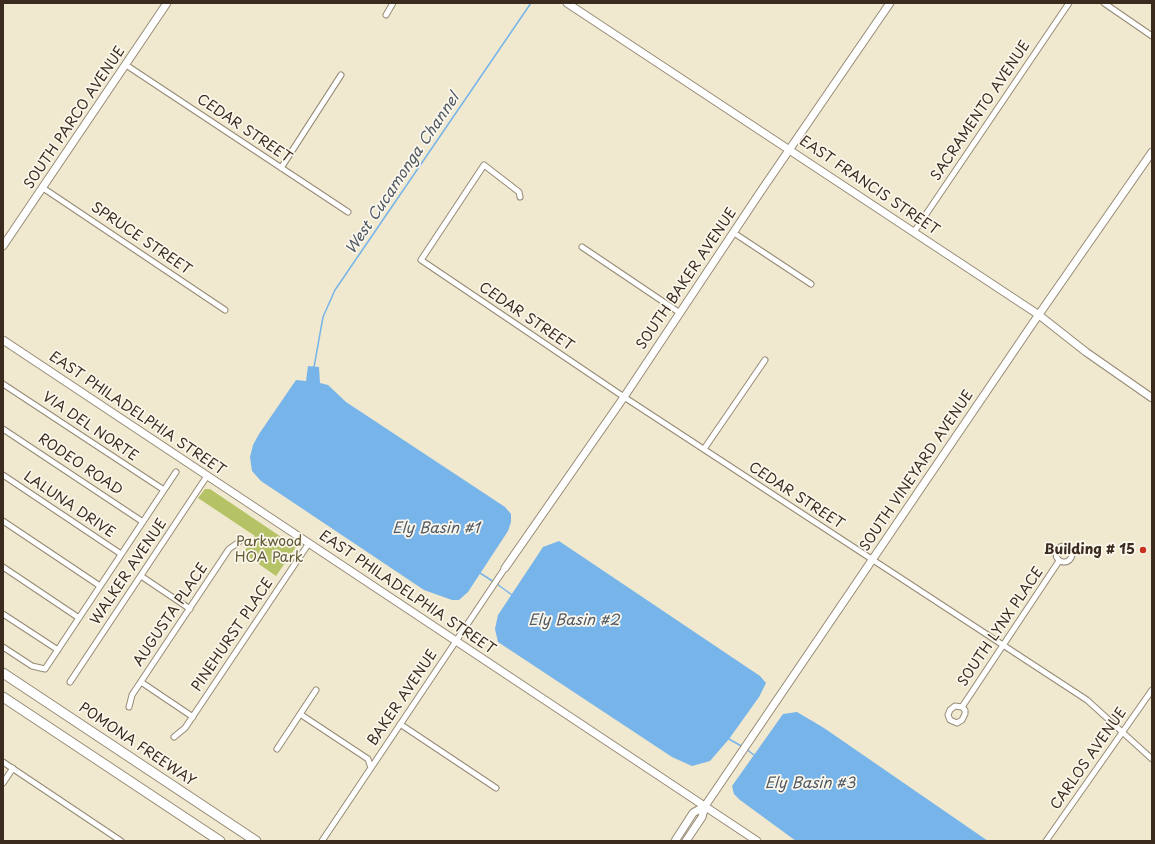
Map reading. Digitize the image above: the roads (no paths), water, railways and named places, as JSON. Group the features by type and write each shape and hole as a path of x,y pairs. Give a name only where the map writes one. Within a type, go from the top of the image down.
{"highway":[{"name":"POMONA FREEWAY","path":"3,673 256,841"},
{"path":"3,697 220,841"},
{"path":"194,800 263,841"}],"street":[{"name":"SOUTH PARCO AVENUE","path":"3,246 167,3"},
{"path":"386,15 393,3"},
{"name":"EAST FRANCIS STREET","path":"567,3 1039,315 1086,352 1152,398"},
{"name":"SOUTH BAKER AVENUE","path":"505,568 624,397 761,191 890,3"},
{"name":"SACRAMENTO AVENUE","path":"914,232 1069,3"},
{"path":"1104,3 1152,36"},
{"name":"CEDAR STREET","path":"126,65 348,212"},
{"path":"281,168 341,75"},
{"name":"SOUTH VINEYARD AVENUE","path":"686,841 702,817 705,806 1039,315 1152,152"},
{"name":"CEDAR STREET","path":"520,197 519,192 484,165 421,260 624,397 1087,700 1152,759"},
{"name":"SPRUCE STREET","path":"43,188 226,310"},
{"path":"734,233 811,284"},
{"path":"582,247 680,313"},
{"name":"EAST PHILADELPHIA STREET","path":"3,340 757,841"},
{"path":"704,449 765,360"},
{"name":"VIA DEL NORTE","path":"3,384 164,490"},
{"name":"RODEO ROAD","path":"3,429 143,522"},
{"name":"WALKER AVENUE","path":"3,647 32,666 45,668 176,472"},
{"name":"LALUNA DRIVE","path":"3,475 121,554"},
{"name":"WALKER AVENUE","path":"70,682 207,476"},
{"path":"3,522 100,586"},
{"name":"AUGUSTA PLACE","path":"129,707 132,695 229,549 239,542"},
{"name":"PINEHURST PLACE","path":"174,737 185,728 193,717 309,543"},
{"name":"SOUTH LYNX PLACE","path":"962,707 1059,561"},
{"path":"3,567 79,618"},
{"name":"BAKER AVENUE","path":"322,841 505,568"},
{"path":"141,576 190,609"},
{"path":"3,614 58,650"},
{"path":"141,682 193,717"},
{"path":"277,749 316,690"},
{"name":"CARLOS AVENUE","path":"1046,841 1152,690"},
{"path":"300,714 368,759 371,768"},
{"path":"400,724 496,788"},
{"path":"3,762 122,841"},
{"path":"3,783 13,768"},
{"name":"SOUTH VINEYARD AVENUE","path":"675,841 693,813 705,806"}],"water":[{"name":"Ely Basin #1","path":"308,366 319,367 320,383 328,385 346,402 505,507 511,514 511,522 508,531 468,592 459,600 452,600 424,590 261,481 252,471 250,457 253,445 296,380 306,381"},
{"name":"Ely Basin #2","path":"559,541 760,676 766,683 759,697 729,739 710,761 692,766 672,757 498,642 495,629 498,615 543,547"},
{"name":"Ely Basin #3","path":"797,712 824,728 988,841 796,841 740,800 734,794 732,786 783,714"}],"waterway":[{"name":"West Cucamonga Channel","path":"314,367 323,317 335,290 531,3"},
{"path":"480,573 494,582"},
{"path":"497,584 512,595"},
{"path":"729,739 743,747"},
{"path":"746,749 754,755"}],"place":[{"name":"Building # 15","path":"1143,550"}],"park label":[{"name":"Parkwood HOA Park","path":"269,550"}]}
